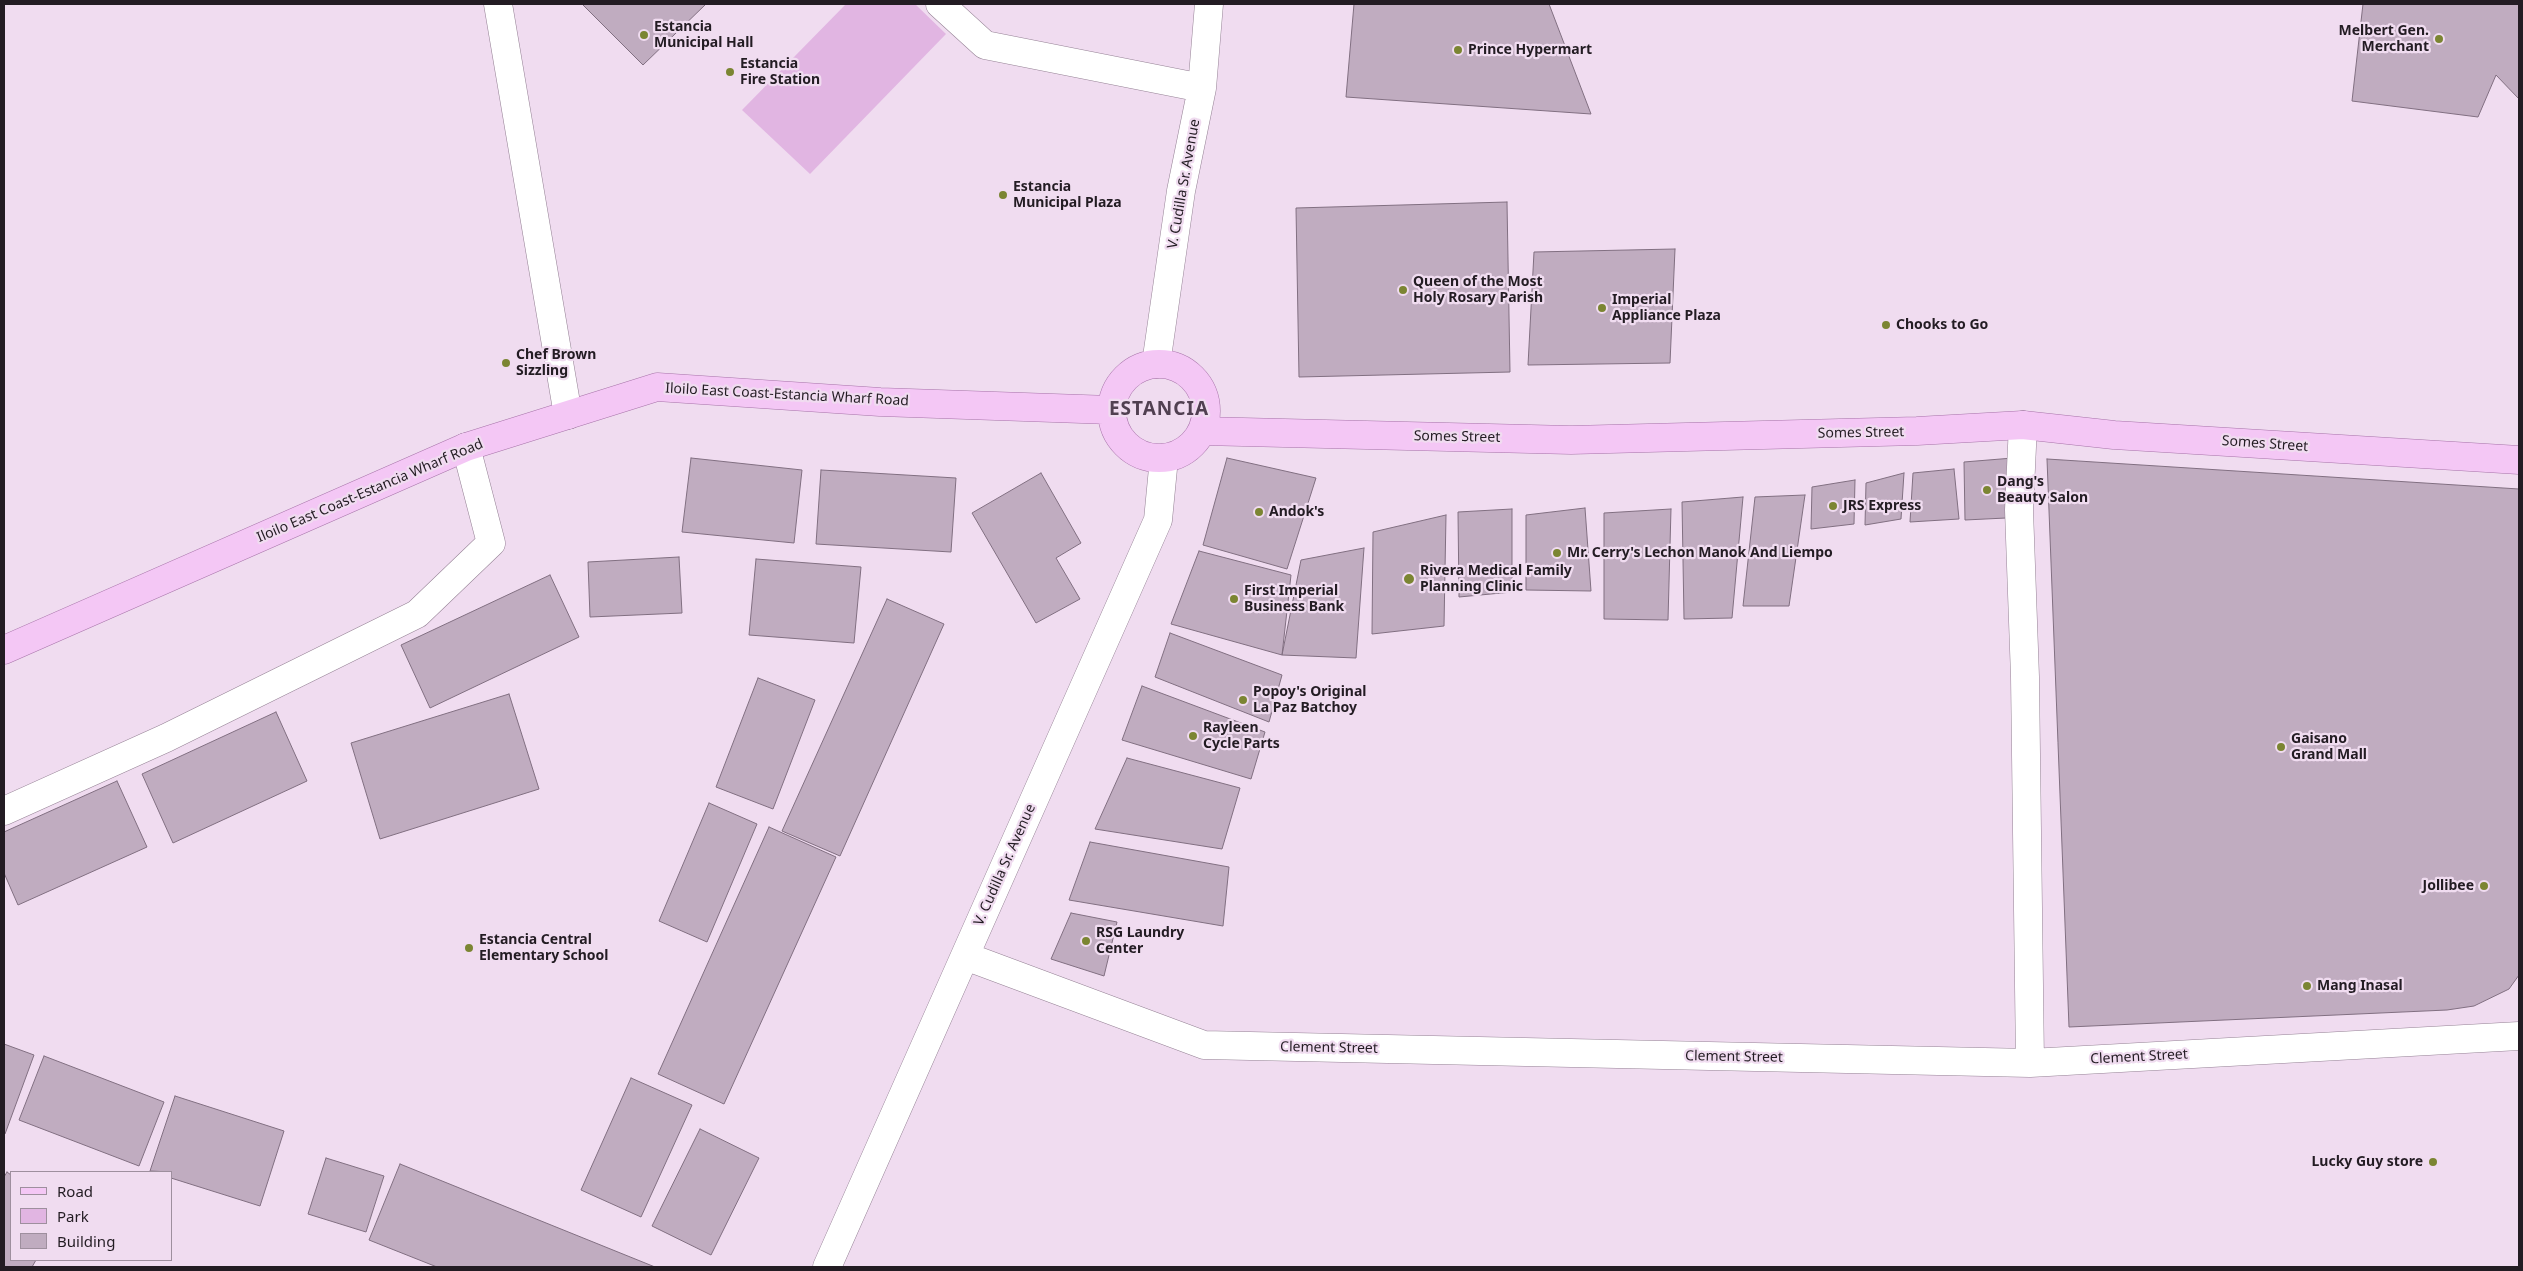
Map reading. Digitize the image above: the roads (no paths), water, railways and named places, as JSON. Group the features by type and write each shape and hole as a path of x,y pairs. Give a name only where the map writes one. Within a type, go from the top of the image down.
{"main road":[{"path":"1156,364 1170,365 1183,370 1194,379 1202,391 1206,404 1206,418 1202,431 1193,445 1180,454 1164,458 1147,458 1133,452 1121,440 1113,425 1111,410 1114,396 1120,383 1130,373 1142,367 1156,364"},
{"name":"Iloilo East Coast-Estancia Wharf Road","path":"4,650 466,447 657,387 880,402 1111,410"},
{"name":"Somes Street","path":"1202,431 1571,440 1917,432 2023,425 2114,435 2519,460"}],"street":[{"path":"498,4 568,415"},
{"path":"940,4 985,44 1202,88"},
{"name":"V. Cudilla Sr. Avenue","path":"1156,364 1181,191 1202,88 1209,4"},
{"path":"2023,425 2019,510 2025,677 2030,1063"},
{"path":"4,812 166,738 417,614 491,543 466,447"},
{"name":"V. Cudilla Sr. Avenue","path":"827,1267 1158,520 1164,458"},
{"name":"Clement Street","path":"965,956 1204,1045 2030,1063 2519,1036"}],"place":[{"name":"Estancia Municipal Hall","path":"644,35"},
{"name":"Melbert Gen. Merchant","path":"2439,39"},
{"name":"Prince Hypermart","path":"1458,50"},
{"name":"Estancia Fire Station","path":"730,72"},
{"name":"Estancia Municipal Plaza","path":"1003,195"},
{"name":"Queen of the Most Holy Rosary Parish","path":"1403,290"},
{"name":"Imperial Appliance Plaza","path":"1602,308"},
{"name":"Chooks to Go","path":"1886,325"},
{"name":"Chef Brown Sizzling","path":"506,363"},
{"name":"Dang's Beauty Salon","path":"1987,490"},
{"name":"JRS Express","path":"1833,506"},
{"name":"Andok's","path":"1259,512"},
{"name":"Mr. Cerry's Lechon Manok And Liempo","path":"1557,553"},
{"name":"Rivera Medical Family Planning Clinic","path":"1409,579"},
{"name":"First Imperial Business Bank","path":"1234,599"},
{"name":"Popoy's Original La Paz Batchoy","path":"1243,700"},
{"name":"Rayleen Cycle Parts","path":"1193,736"},
{"name":"Gaisano Grand Mall","path":"2281,747"},
{"name":"Jollibee","path":"2484,886"},
{"name":"RSG Laundry Center","path":"1086,941"},
{"name":"Estancia Central Elementary School","path":"469,948"},
{"name":"Mang Inasal","path":"2307,986"},
{"name":"Lucky Guy store","path":"2433,1162"}],"district":[{"name":"ESTANCIA","path":"1159,410"}]}
